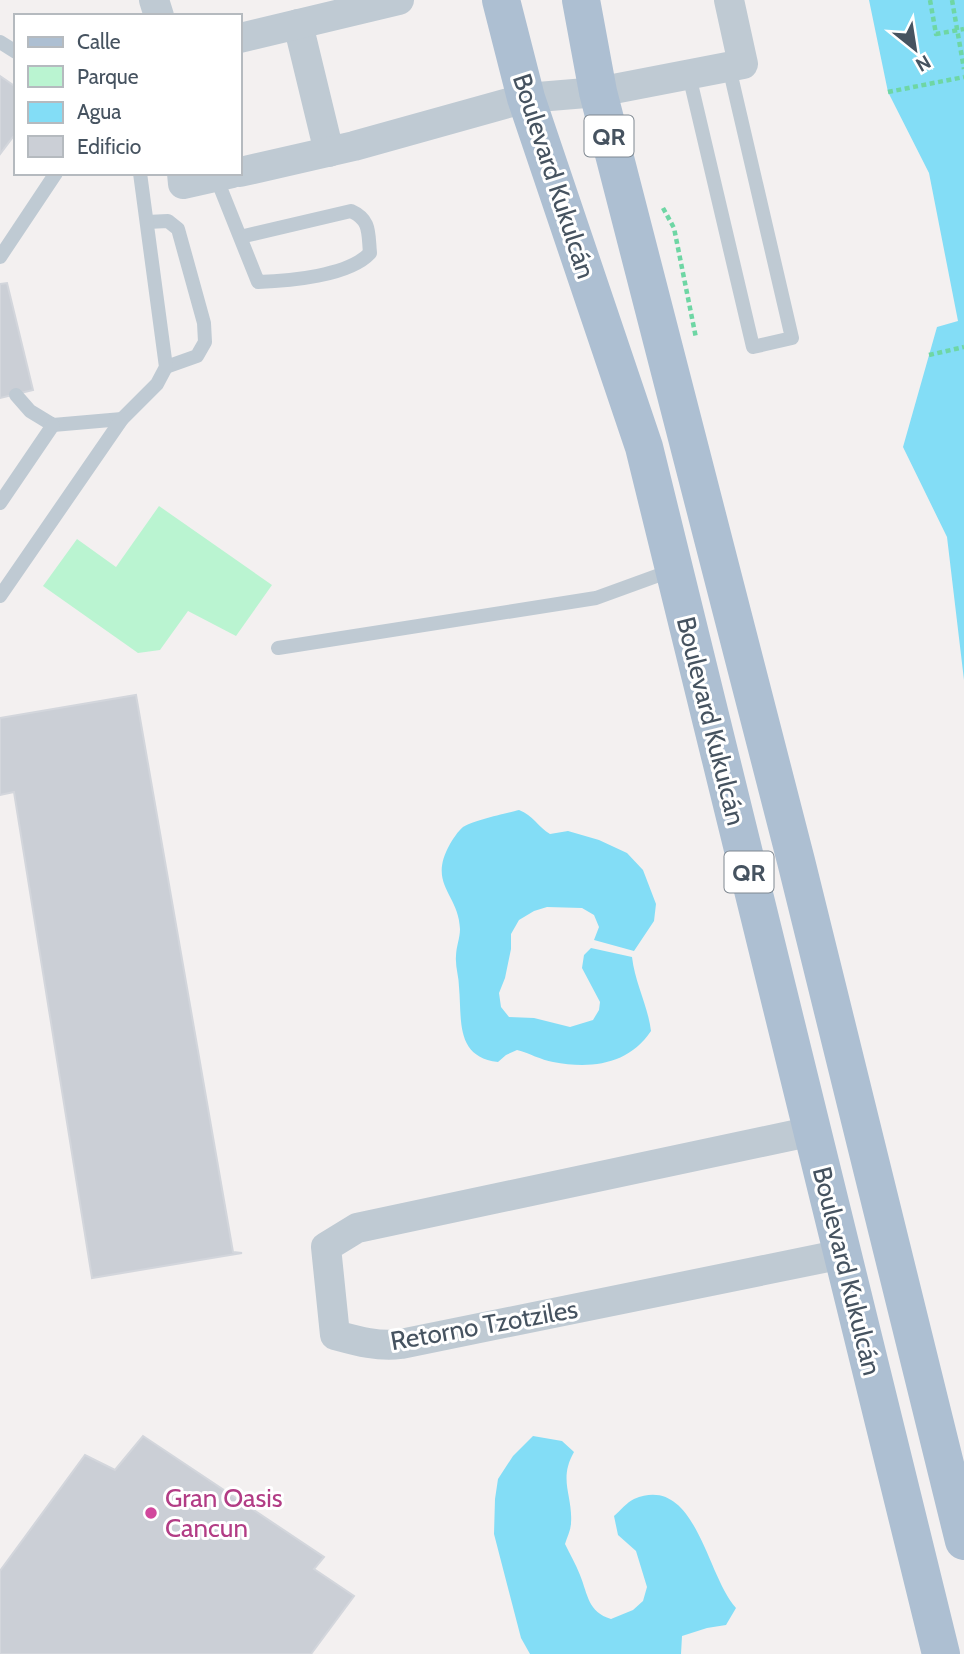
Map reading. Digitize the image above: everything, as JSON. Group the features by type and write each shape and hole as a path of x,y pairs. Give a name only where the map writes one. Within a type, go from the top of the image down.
{"main road":[{"name":"Boulevard Kukulcán","path":"501,0 526,98 644,447 941,1654"},
{"name":"Boulevard Kukulcán","path":"581,0 598,92 796,861 964,1541"}],"street":[{"path":"242,38 399,0"},
{"path":"242,171 329,152 526,98 598,92 743,64 729,0"},
{"path":"298,24 329,152"},
{"path":"182,175 183,184 224,175"},
{"name":"Retorno Tzotziles","path":"813,1131 357,1228 326,1247 335,1335 366,1343 388,1346 401,1344 843,1254"}],"lane":[{"path":"689,75 753,347 792,338 729,67"},
{"path":"0,257 55,175"},
{"path":"0,596 122,419 157,384 166,367 140,175"},
{"path":"229,175 240,237 258,282 299,281 362,263 370,253 366,223 361,216 351,211 240,237"},
{"path":"147,222 168,221 178,229 204,323 205,342 197,356 166,367"},
{"path":"16,394 30,411 53,425 122,419"},
{"path":"0,503 53,425"},
{"path":"278,648 596,598 674,569"}],"path":[{"path":"930,0 936,34 964,29"},
{"path":"952,0 964,69"},
{"path":"888,92 964,77"},
{"path":"929,355 964,347"}],"green space":[{"path":"159,506 272,585 236,636 188,611 160,650 138,653 43,586 77,539 116,567"}],"water":[{"path":"869,0 964,0 964,680 947,537 903,447 937,327 958,321 929,173 888,92"},
{"path":"519,810 550,834 568,831 599,840 627,853 643,870 656,904 654,921 634,951 594,940 599,927 594,915 582,908 547,907 534,911 519,920 511,934 511,949 499,993 501,1007 509,1017 534,1018 570,1027 593,1020 599,1010 600,1002 582,968 584,955 591,948 632,957 651,1031 642,1042 620,1058 595,1064 567,1064 548,1061 517,1050 498,1062 484,1059 474,1053 463,1035 456,960 460,929 455,906 443,879 444,858 451,842 463,827"},
{"path":"533,1436 562,1441 574,1452 567,1471 571,1523 565,1544 590,1602 598,1612 611,1619 633,1610 643,1601 647,1587 636,1551 618,1535 614,1516 634,1499 655,1495 672,1500 686,1513 697,1531 726,1593 736,1608 726,1625 682,1636 681,1654 530,1654 521,1638 494,1534 498,1479 513,1456"}],"building":[{"path":"0,76 14,86 14,136 0,154"},
{"path":"7,283 33,390 0,398 0,284"},
{"path":"136,695 233,1252 242,1253 92,1278 14,792 0,795 0,718"},
{"name":"Gran Oasis Cancun","path":"143,1436 324,1557 314,1569 354,1596 311,1654 0,1654 0,1571 85,1455 115,1470"}],"place":[{"name":"Gran Oasis Cancun","path":"151,1513"}]}
